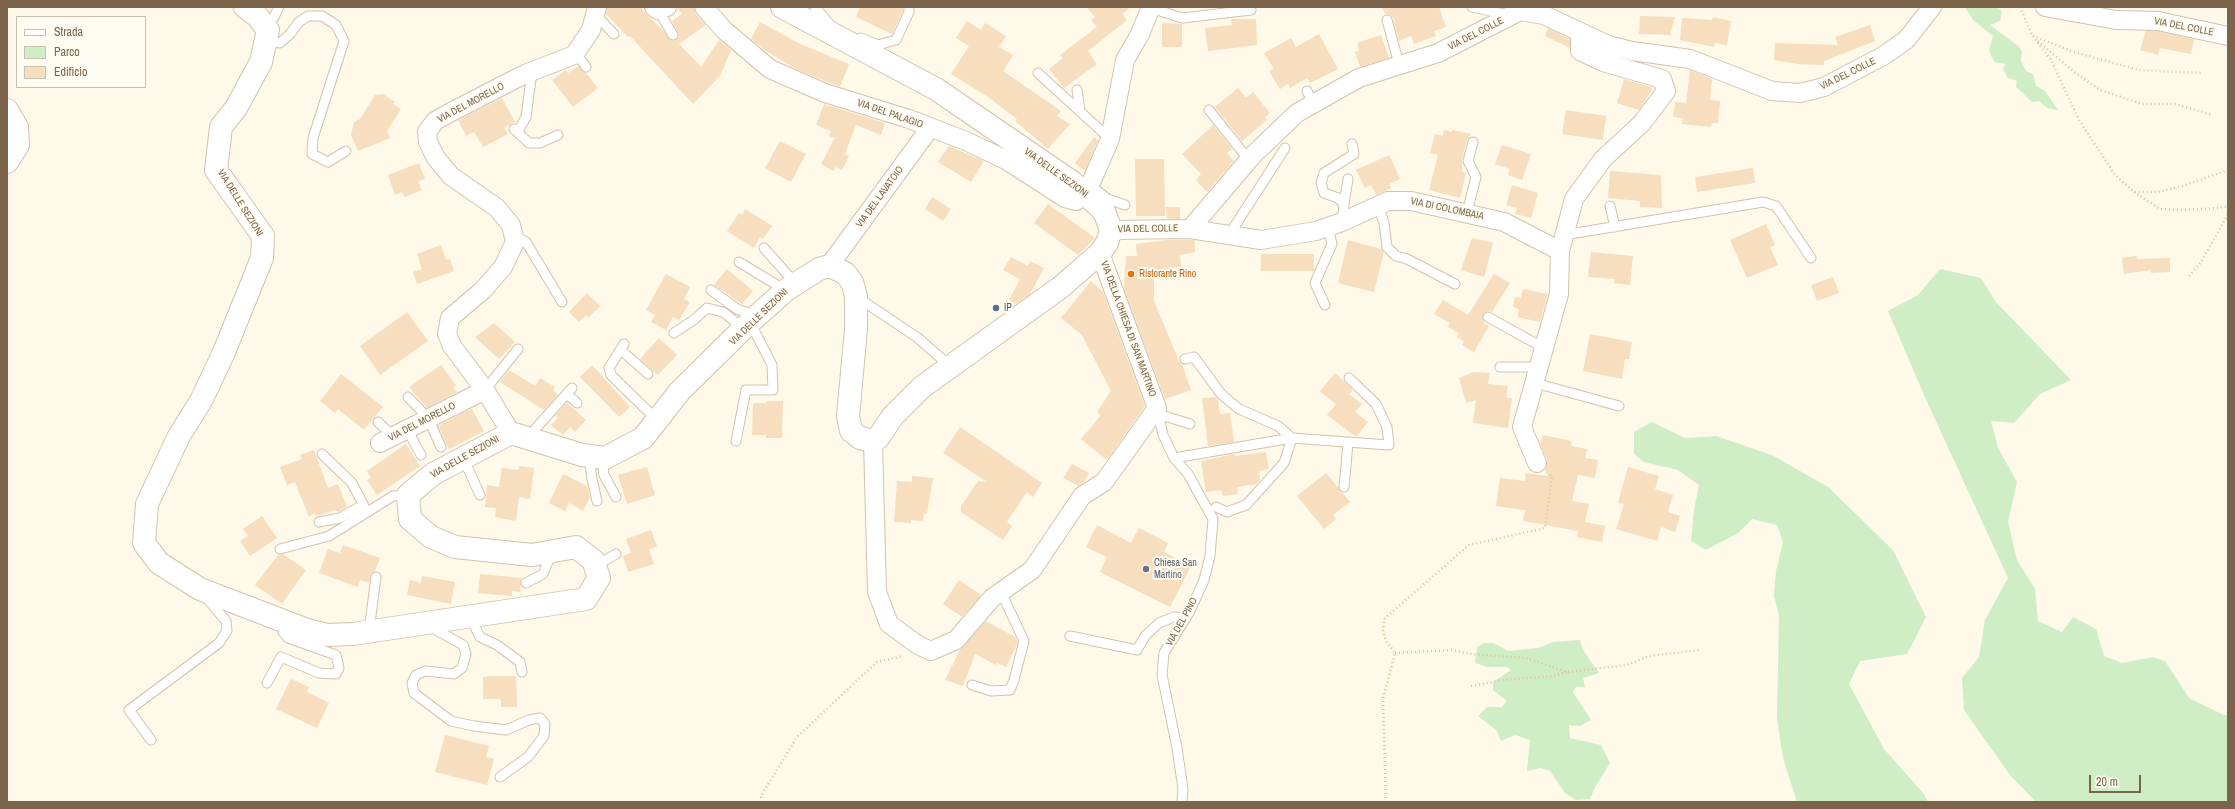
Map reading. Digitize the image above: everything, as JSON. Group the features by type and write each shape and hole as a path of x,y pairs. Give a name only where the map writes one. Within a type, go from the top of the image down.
{"street":[{"path":"245,7 257,16 265,34"},
{"name":"VIA DEL PALAGIO","path":"704,7 724,30 770,69 825,93 909,119 966,141 1006,160 1065,198 1076,201 1088,190"},
{"name":"VIA DELLE SEZIONI","path":"784,7 936,89 1088,190 1104,211 1111,230"},
{"name":"VIA DEL COLLE","path":"1111,230 1190,229 1249,160 1317,95 1399,64 1438,53 1520,11 1544,15 1608,45 1632,51 1690,59 1772,91 1800,93 1824,87 1883,56 1906,40 1932,7"},
{"name":"VIA DEL COLLE","path":"2045,7 2116,20 2158,21 2228,36"},
{"path":"1088,190 1110,139 1125,60 1140,34 1151,8"},
{"name":"VIA DEL MORELLO","path":"513,234 511,226 497,208 452,176 436,158 428,142 427,132 435,121 440,118 532,72 581,60 596,10"},
{"path":"1537,463 1522,427 1559,294 1562,243 1574,199 1603,160 1642,123 1666,91 1662,79 1603,62 1580,51 1580,32"},
{"name":"VIA DELLE SEZIONI","path":"265,34 261,62 236,108 221,128 216,170 262,236 262,258 224,352 202,399 179,436 147,504 144,543 159,563 200,589 327,635 369,631 438,619 470,616 586,598 599,578 595,566"},
{"path":"7,110 17,127 12,132 18,145 7,162"},
{"name":"VIA DEL LAVATOIO","path":"829,266 930,128"},
{"name":"VIA DI COLOMBAIA","path":"1190,229 1261,240 1316,231 1335,225 1388,201 1411,201 1467,212 1504,222 1562,243"},
{"path":"829,266 845,272 852,282 856,296 856,329 848,416 850,431 860,438 873,441 878,438 893,416 922,387 952,367 1061,287 1100,253 1107,242 1111,230"},
{"path":"513,234 515,242 503,267 483,290 450,318 447,334 452,346 519,436 596,457"},
{"name":"VIA DELLA CHIESA DI SAN MARTINO","path":"931,651 956,640 992,598 1032,570 1082,496 1104,482 1157,411 1100,253"},
{"name":"VIA DELLE SEZIONI","path":"596,457 605,458 643,438 680,391 750,323 790,287 829,266"},
{"name":"VIA DEL MORELLO","path":"393,436 485,390"},
{"name":"VIA DELLE SEZIONI","path":"408,495 433,474 463,457 519,436"},
{"path":"873,441 877,592 889,624 918,645 931,651"},
{"path":"408,495 410,519 431,537 455,547 532,555 576,548 593,560 595,566"}],"lane":[{"path":"279,7 265,34 280,43 290,34 299,22 308,16 322,16 336,25 344,41 313,138 312,154 328,162 346,151"},
{"path":"815,7 832,25 836,36 849,33 878,45 896,40 909,12 909,7"},
{"path":"1472,7 1510,16"},
{"path":"660,8 673,35"},
{"path":"1151,8 1182,18 1251,10"},
{"path":"596,10 614,34"},
{"path":"1387,20 1399,64"},
{"path":"532,72 526,117 516,130 529,143 540,143 558,135"},
{"path":"1038,73 1110,139"},
{"path":"1077,90 1080,111"},
{"path":"1209,110 1249,160"},
{"path":"1467,212 1476,177 1468,161 1473,142"},
{"path":"1344,204 1338,198 1324,193 1321,183 1324,173 1354,154 1352,144"},
{"path":"1229,235 1285,148"},
{"path":"1325,305 1315,283 1332,244 1335,225 1344,204 1348,179"},
{"path":"1088,190 1125,205"},
{"path":"1562,243 1615,227 1763,202 1776,206 1811,258"},
{"path":"1378,205 1384,223 1387,247 1396,256 1407,259 1455,284"},
{"path":"1610,206 1615,227"},
{"path":"513,234 526,242 562,302"},
{"path":"764,248 790,287"},
{"path":"739,262 790,287"},
{"path":"711,290 737,310 751,314 750,323 772,365 773,390 746,390 736,441"},
{"path":"856,296 918,338 952,367"},
{"path":"674,333 695,319 707,308 723,312 750,323"},
{"path":"1488,317 1544,348"},
{"path":"648,374 622,347 609,368 611,375 657,420"},
{"path":"485,390 518,349"},
{"path":"1185,359 1194,357 1220,394 1239,409 1278,426 1292,438"},
{"path":"1500,367 1537,375 1619,406"},
{"path":"1174,458 1292,438 1389,445 1387,427 1376,404 1349,378"},
{"path":"519,436 570,391 578,403"},
{"path":"408,397 428,418 441,447"},
{"path":"1157,411 1190,424"},
{"name":"VIA DEL PINO","path":"1157,411 1163,435 1174,458 1188,474 1214,519 1210,556 1204,580 1186,618 1164,653 1162,675 1177,748 1183,789 1182,802"},
{"path":"378,422 393,436 421,454"},
{"path":"1216,507 1227,512 1246,505 1284,463 1292,438"},
{"path":"1344,487 1348,443"},
{"path":"322,454 352,483 365,508"},
{"path":"463,457 480,495"},
{"path":"596,457 616,497"},
{"path":"596,457 592,480 597,501"},
{"path":"319,522 340,518 393,496 408,495"},
{"path":"280,549 329,536 365,508"},
{"path":"526,583 542,574 552,552"},
{"path":"595,566 616,554"},
{"path":"369,631 376,577"},
{"path":"151,740 130,710 219,642 227,631 226,620 214,609 200,589"},
{"path":"972,685 991,691 1010,690 1014,680 1024,641 1001,592"},
{"path":"470,616 480,637 497,645 520,662 522,672"},
{"path":"1070,636 1137,650 1145,636 1159,623 1174,617 1186,618"},
{"path":"438,619 463,645 466,654 462,668 454,674 425,671 416,675 412,683 414,693 451,720 474,726 506,730 529,720 540,718 546,724 544,736 528,757 500,778"},
{"path":"268,683 281,657 319,673 336,674 339,668 336,655 288,638 283,632 285,621"}],"path":[{"path":"2020,7 2032,35 2051,60 2080,120 2115,175 2134,192 2160,209 2180,210 2219,208 2228,206"},
{"path":"2032,35 2074,52 2139,70 2201,73"},
{"path":"2032,35 2074,72 2100,90 2142,104 2175,104 2212,115"},
{"path":"2134,192 2157,192 2168,190 2228,170"},
{"path":"2189,276 2201,262 2228,214"},
{"path":"1395,653 1386,642 1383,630 1385,618 1469,546 1545,528 1552,476 1542,470 1537,463"},
{"path":"1395,653 1452,650 1470,654 1526,658 1567,672"},
{"path":"1471,686 1502,680 1553,676 1567,672 1627,665 1649,656 1699,650"},
{"path":"760,802 761,796 797,737 877,662 931,651"},
{"path":"1386,802 1383,699 1395,653"}],"green space":[{"path":"1965,7 1995,7 2002,11 2000,21 1990,25 2018,46 2022,51 2021,61 2026,71 2033,74 2036,86 2045,91 2058,110 2047,108 2039,101 2032,102 2016,87 2017,81 2008,78 2003,69 2005,64 1995,62 1991,56 1989,50 1993,36 1973,20"},
{"path":"1940,269 1981,278 1996,302 2071,380 2040,394 2014,423 1991,421 1998,448 2017,482 2008,522 2017,560 2035,589 2038,621 2062,632 2073,617 2096,629 2104,656 2122,663 2153,657 2165,661 2189,698 2224,715 2228,715 2228,802 2036,802 2010,775 1964,710 1962,678 1979,657 1985,620 2008,578 1924,395 1888,311 1918,295"},
{"path":"1652,422 1685,438 1716,436 1772,455 1828,487 1893,550 1926,617 1907,654 1860,661 1849,684 1884,749 1924,794 1928,802 1797,802 1783,758 1777,719 1779,616 1774,596 1776,571 1783,542 1777,525 1752,519 1738,533 1706,550 1691,541 1694,510 1699,485 1678,470 1644,462 1634,454 1634,432"},
{"path":"1580,640 1583,650 1599,673 1583,678 1585,687 1576,687 1573,692 1591,720 1580,726 1569,725 1570,738 1601,745 1610,763 1595,787 1590,799 1576,800 1565,793 1550,771 1540,768 1527,771 1530,740 1515,735 1501,741 1496,730 1478,716 1487,707 1502,707 1507,701 1493,690 1493,682 1511,670 1507,667 1488,667 1475,663 1477,647 1484,643 1494,643 1508,651 1538,648 1553,642"}],"building":[{"path":"607,7 640,7 673,41 678,38 679,35 672,21 682,14 677,7 694,7 696,14 706,25 679,44 701,67 719,40 731,50 720,76 693,104 630,36 628,37 606,14"},
{"path":"860,7 903,7 903,11 892,34 856,17"},
{"path":"1087,7 1131,7 1122,14 1127,20 1088,51 1097,64 1064,88 1049,69 1063,58 1060,55 1097,27 1091,20 1095,17"},
{"path":"1382,7 1439,7 1446,27 1434,31 1436,36 1414,44 1411,36 1399,41 1393,18 1389,14 1385,14"},
{"path":"1640,16 1675,17 1670,35 1639,34"},
{"path":"1713,17 1731,21 1727,45 1715,43 1714,47 1680,40 1682,18 1712,20"},
{"path":"1231,19 1256,19 1257,45 1208,51 1205,28 1232,25"},
{"path":"967,21 981,30 985,23 1006,36 999,47 1013,55 1003,71 1061,111 1057,116 1070,124 1048,149 1015,121 1017,119 988,97 951,74 969,46 956,38"},
{"path":"760,22 800,44 849,64 840,87 798,70 766,51 751,39"},
{"path":"1162,23 1182,24 1182,47 1162,47"},
{"path":"1870,25 1875,41 1824,61 1824,65 1798,64 1774,60 1775,43 1838,45 1835,37"},
{"path":"1548,28 1570,39 1570,48 1545,36"},
{"path":"2146,31 2157,31 2194,39 2191,54 2160,48 2158,55 2140,50"},
{"path":"1319,34 1338,69 1310,83 1307,78 1290,88 1288,84 1280,89 1269,71 1274,69 1264,53 1291,38 1296,47"},
{"path":"1381,35 1389,58 1360,67 1355,52 1359,51 1357,43"},
{"path":"578,66 586,73 598,88 573,107 552,80 566,70 569,73"},
{"path":"1690,70 1712,79 1710,100 1720,101 1718,123 1712,123 1711,127 1682,124 1683,118 1673,117 1675,102 1686,103"},
{"path":"1624,79 1653,88 1639,110 1617,103"},
{"path":"1238,88 1246,98 1253,92 1270,113 1265,117 1267,120 1242,141 1215,107"},
{"path":"383,94 395,102 393,104 401,109 387,131 390,138 358,151 351,135 354,122 360,119 375,95"},
{"path":"502,98 515,122 504,128 508,134 483,147 474,132 466,136 458,120"},
{"path":"824,104 885,123 881,135 856,125 845,154 849,156 842,170 836,167 833,171 821,164 835,138 829,136 831,131 816,125"},
{"path":"1566,110 1606,116 1603,140 1562,134"},
{"path":"1213,125 1232,149 1227,153 1234,161 1207,192 1196,180 1201,174 1182,154"},
{"path":"1444,130 1471,134 1467,140 1462,159 1462,172 1466,173 1460,198 1429,190 1438,155 1430,153 1435,134 1443,136"},
{"path":"1094,137 1098,140 1085,171 1075,163"},
{"path":"780,141 806,154 791,182 765,168"},
{"path":"1502,145 1531,154 1522,180 1508,175 1510,169 1495,164"},
{"path":"949,146 984,161 971,182 938,162"},
{"path":"1389,155 1400,179 1389,184 1391,188 1376,195 1371,185 1365,188 1356,170"},
{"path":"1135,159 1164,159 1165,216 1136,216"},
{"path":"419,163 425,179 418,181 422,190 405,197 402,192 395,195 388,175"},
{"path":"1753,168 1755,183 1697,192 1695,177"},
{"path":"1610,171 1661,175 1662,208 1640,207 1640,201 1608,198"},
{"path":"1512,185 1538,193 1531,218 1515,214 1517,208 1506,205"},
{"path":"932,197 951,209 943,221 925,209"},
{"path":"1048,204 1095,238 1078,255 1034,223"},
{"path":"1166,207 1180,207 1180,219 1167,219"},
{"path":"745,209 772,226 763,239 760,237 754,248 727,231 739,213 742,215"},
{"path":"1766,224 1775,245 1770,247 1778,265 1747,278 1730,240"},
{"path":"1472,238 1493,243 1484,277 1461,270"},
{"path":"1167,240 1195,240 1195,252 1180,255 1181,267 1154,271 1154,301 1179,361 1182,364 1191,390 1165,399 1124,289 1126,256 1137,256 1136,244"},
{"path":"1348,240 1381,249 1384,252 1374,292 1338,283"},
{"path":"441,245 446,260 450,259 454,271 417,284 413,272 422,269 417,254"},
{"path":"1591,252 1633,256 1630,285 1614,283 1615,279 1588,277"},
{"path":"1261,254 1314,254 1314,271 1261,271"},
{"path":"2136,256 2137,259 2170,258 2170,272 2151,273 2151,270 2124,274 2122,258"},
{"path":"1011,257 1028,266 1030,261 1044,268 1030,294 1016,304 1009,300 1020,279 1003,270"},
{"path":"727,269 753,291 742,304 714,285"},
{"path":"666,274 690,287 684,299 690,302 679,320 673,317 666,330 651,322 655,315 646,310"},
{"path":"1494,274 1510,283 1492,312 1488,311 1483,314 1484,324 1489,326 1474,352 1462,345 1464,341 1457,337 1459,333 1448,327 1450,323 1434,314 1443,300 1468,315"},
{"path":"1833,277 1839,293 1817,301 1811,285"},
{"path":"1091,281 1103,292 1145,406 1107,460 1081,439 1101,415 1097,412 1111,391 1082,335 1061,318"},
{"path":"1523,289 1548,294 1540,322 1517,317 1519,309 1513,307 1515,297 1521,298"},
{"path":"587,293 600,306 588,318 586,315 579,322 569,312"},
{"path":"407,312 428,341 380,375 360,346"},
{"path":"494,323 515,342 499,359 475,337"},
{"path":"1590,334 1632,342 1629,359 1625,359 1622,379 1583,371"},
{"path":"659,338 677,355 658,375 640,359"},
{"path":"441,365 456,385 453,388 457,392 427,408 409,387"},
{"path":"592,365 630,407 619,417 580,377"},
{"path":"509,370 535,386 540,378 555,387 553,390 558,395 544,410 500,382"},
{"path":"1473,372 1490,373 1488,384 1508,386 1506,398 1512,398 1508,428 1473,423 1476,400 1466,403 1459,378"},
{"path":"1335,373 1353,390 1349,394 1362,404 1355,412 1368,422 1356,437 1327,415 1336,404 1320,391"},
{"path":"341,374 383,407 364,430 338,409 335,413 320,401"},
{"path":"1216,397 1218,400 1220,414 1230,413 1234,442 1208,446 1202,398"},
{"path":"767,401 783,401 782,438 766,438 766,435 752,435 753,403 766,403"},
{"path":"567,403 586,420 575,432 570,427 563,435 551,425 558,418 555,416"},
{"path":"472,409 484,431 449,449 438,426"},
{"path":"960,427 1042,483 1033,497 1027,492 1007,522 1012,526 1003,540 961,512 961,506 978,481 987,482 943,453"},
{"path":"1543,435 1572,441 1571,446 1587,449 1585,458 1598,460 1595,478 1578,475 1572,501 1589,504 1585,522 1605,526 1602,542 1577,537 1578,531 1523,521 1525,510 1496,506 1500,478 1525,481 1526,473 1548,476 1545,470 1547,459 1540,444"},
{"path":"406,444 420,466 377,495 367,480 371,477 367,471"},
{"path":"314,450 328,488 338,484 347,507 338,512 335,510 317,516 314,513 309,517 295,482 287,485 280,467 302,459 300,455"},
{"path":"1266,452 1269,469 1259,471 1260,480 1257,484 1237,487 1238,494 1223,496 1221,490 1206,492 1201,461 1235,454 1235,456"},
{"path":"1072,464 1089,473 1084,482 1078,486 1063,478"},
{"path":"519,466 534,468 530,499 519,497 516,521 495,517 496,508 485,507 487,485 499,487 502,468 518,470"},
{"path":"647,467 655,495 627,504 618,475"},
{"path":"1628,467 1659,476 1655,489 1673,495 1668,512 1680,516 1675,532 1661,527 1657,541 1616,529 1624,504 1618,503"},
{"path":"1326,473 1350,502 1333,515 1336,519 1324,529 1297,496"},
{"path":"563,474 587,486 590,497 583,511 569,503 565,511 549,503"},
{"path":"912,476 933,478 927,514 924,513 923,521 911,520 911,523 894,522 897,481 912,482"},
{"path":"262,516 277,538 250,556 240,541 248,536 243,529"},
{"name":"Chiesa San Martino","path":"1097,525 1131,543 1139,528 1168,543 1164,552 1191,566 1170,607 1100,572 1107,557 1086,547"},
{"path":"651,530 657,547 649,549 654,564 628,572 623,556 631,553 626,539"},
{"path":"343,545 380,558 375,571 371,574 369,583 360,580 358,587 319,573 328,549 340,553"},
{"path":"283,554 306,570 282,604 255,585 278,555"},
{"path":"480,574 522,578 520,592 512,591 512,596 478,593"},
{"path":"422,576 455,582 451,604 407,595 410,580 421,583"},
{"path":"959,580 981,595 962,617 943,604"},
{"path":"986,621 1015,637 1018,642 1006,667 997,663 996,665 975,654 963,686 945,680 960,650"},
{"path":"516,676 517,707 501,707 501,699 483,699 483,677"},
{"path":"291,679 309,687 307,692 329,703 317,728 276,709"},
{"path":"445,735 489,746 486,757 494,759 487,785 435,772"}],"place":[{"name":"Ristorante Rino","path":"1131,274"},
{"name":"IP","path":"996,308"},
{"name":"Chiesa San Martino","path":"1146,569"}]}
